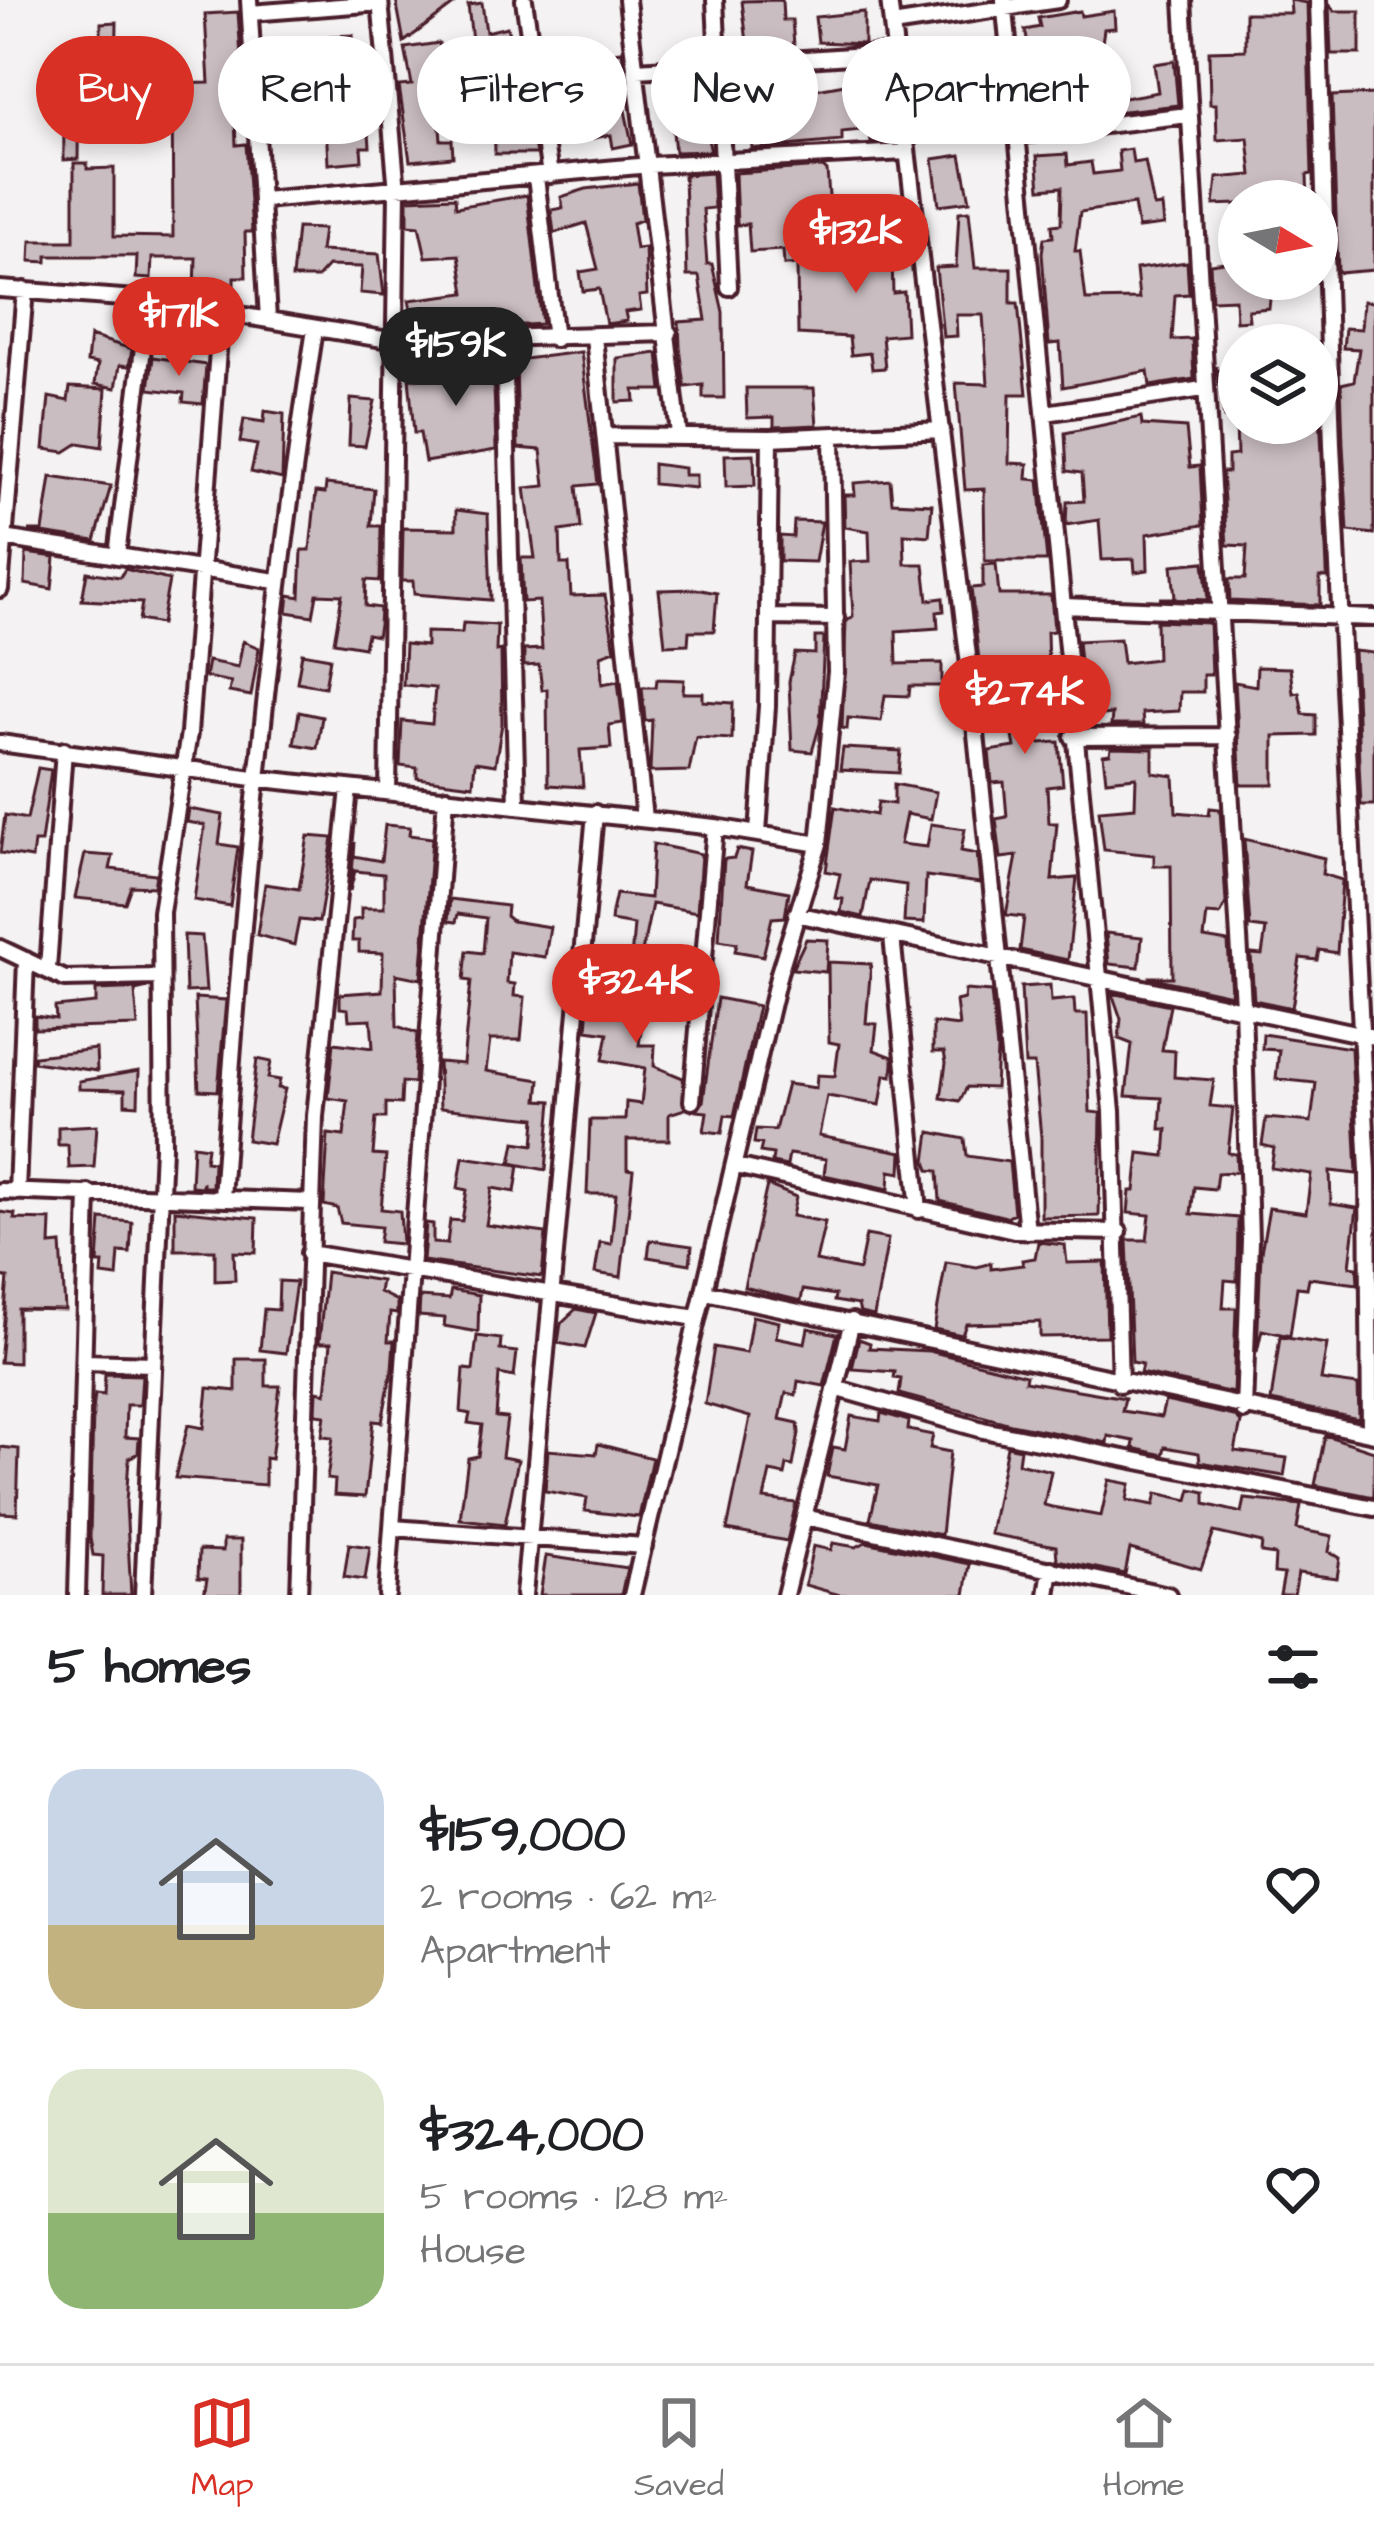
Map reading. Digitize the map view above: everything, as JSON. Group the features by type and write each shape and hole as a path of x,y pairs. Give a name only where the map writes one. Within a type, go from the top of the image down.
{"street":[{"path":"524,0 555,339"},
{"path":"627,0 679,434"},
{"path":"715,0 717,36"},
{"path":"889,0 894,36"},
{"path":"892,25 1058,0"},
{"path":"1183,0 1203,389 1244,1005 1250,1240 1244,1411"},
{"path":"705,1292 1244,1411 1372,1433 1368,1036 1339,616 1318,0"},
{"path":"268,319 249,6 380,2 397,191 388,792"},
{"path":"1004,5 1008,36"},
{"path":"637,70 651,69"},
{"path":"1131,122 1188,115"},
{"path":"720,144 729,286"},
{"path":"905,144 942,430 1027,1231"},
{"path":"1022,144 1073,737 1112,1111 1120,1384"},
{"path":"263,200 650,165 906,152"},
{"path":"0,289 149,300 394,341 504,342 669,333"},
{"path":"0,589 25,290"},
{"path":"117,555 149,300"},
{"path":"143,1595 162,1196 159,977 163,884 184,767 220,311"},
{"path":"222,1198 253,778 275,581 315,329"},
{"path":"594,337 644,819"},
{"path":"504,342 517,804"},
{"path":"1046,413 1203,389"},
{"path":"606,436 770,438 942,430"},
{"path":"632,1595 796,914 819,844 834,721 832,436"},
{"path":"758,833 769,617 770,438"},
{"path":"4,538 275,581"},
{"path":"1063,606 1374,618"},
{"path":"769,617 836,618"},
{"path":"1073,737 1228,736"},
{"path":"0,742 253,778 595,813 819,844"},
{"path":"47,968 64,750"},
{"path":"299,1595 310,1202 324,996 349,789"},
{"path":"387,1595 446,797"},
{"path":"524,1595 555,1298 595,813"},
{"path":"692,1101 715,827"},
{"path":"796,914 1244,1005 1368,1036"},
{"path":"892,937 919,1210"},
{"path":"0,948 65,979 159,977"},
{"path":"17,1192 26,960"},
{"path":"736,1166 1027,1231 1119,1232"},
{"path":"0,1192 310,1202"},
{"path":"77,1595 88,1192"},
{"path":"309,1253 555,1298 696,1318"},
{"path":"785,1595 852,1321"},
{"path":"85,1361 153,1364"},
{"path":"835,1388 983,1430 1374,1508"},
{"path":"804,1517 1168,1595"},
{"path":"393,1528 644,1546"},
{"path":"1047,1595 1051,1569"}],"building":[{"path":"396,0 460,0 404,42"},
{"path":"782,0 783,20 792,20 793,36 746,36 742,1"},
{"path":"1290,0 1307,3 1312,174 1307,180 1218,180 1218,205 1214,205 1217,178 1252,175 1248,138 1217,140 1216,104 1210,104 1209,51 1245,50 1245,13 1291,13"},
{"path":"482,3 486,32 507,27 509,36 471,36 468,5"},
{"path":"1329,3 1334,11 1360,11 1360,54 1331,54"},
{"path":"1114,11 1115,28 1104,29 1103,36 1026,36 1025,30 1040,27 1038,18"},
{"path":"238,12 240,36 218,36 218,144 246,144 252,232 245,232 246,277 234,277 234,291 195,291 196,258 152,258 151,279 136,278 137,256 47,256 47,262 30,261 31,241 74,241 74,163 87,163 87,169 114,168 114,236 173,237 172,144 194,144 194,83 209,83 205,14"},
{"path":"864,12 864,36 842,36 842,43 818,42 815,17"},
{"path":"117,22 117,36 101,36 101,23"},
{"path":"417,46 417,144 452,144 453,157 410,161 399,86 412,85 405,48"},
{"path":"1174,61 1178,105 1131,110 1131,97 1158,92 1154,64"},
{"path":"842,84 842,141 818,143 818,89"},
{"path":"1374,94 1374,270 1338,273 1332,96"},
{"path":"627,120 632,144 613,148 612,144 627,144"},
{"path":"64,144 78,144 78,159 64,160"},
{"path":"327,144 370,144 361,147 362,161 328,164"},
{"path":"495,144 534,144 536,154 495,154"},
{"path":"674,144 709,144 711,151 675,152"},
{"path":"752,144 808,144 752,149"},
{"path":"1131,149 1133,163 1145,161 1154,207 1162,206 1164,225 1138,228 1134,204 1080,212 1075,251 1080,251 1086,300 1139,299 1136,269 1187,262 1189,294 1175,295 1172,340 1192,339 1194,379 1150,386 1148,371 1063,387 1060,343 1049,344 1042,253 1044,238 1053,237 1052,225 1061,224 1062,187 1040,189 1037,156 1067,154 1068,165 1091,162 1093,174 1120,171 1118,151"},
{"path":"961,155 970,201 939,205 933,159"},
{"path":"823,167 831,221 806,224 807,264 784,265 783,250 750,252 748,224 737,225 735,173"},
{"path":"712,173 714,208 703,209 707,264 712,264 723,312 724,398 703,398 703,385 685,387 680,347 679,322 706,320 699,276 687,276 684,175"},
{"path":"638,183 642,220 632,223 636,249 645,248 647,295 639,296 641,310 625,312 627,321 606,324 599,289 583,291 580,272 598,269 586,223 554,233 551,210 563,208 561,197 586,189"},
{"path":"527,195 542,324 509,326 508,317 471,328 415,329 409,300 465,293 459,255 426,257 419,226 408,225 408,199 455,197 456,207"},
{"path":"969,211 975,268 1011,268 1011,303 1018,303 1027,394 1010,394 1009,463 1028,464 1027,479 1039,480 1047,561 985,561 984,489 965,490 956,383 988,384 983,315 956,315 957,336 943,337 936,268 956,267 959,212"},
{"path":"875,216 876,222 894,220 898,261 892,262 893,293 904,292 906,334 882,336 885,368 872,369 870,353 851,355 849,337 798,334 797,265 861,274 859,218"},
{"path":"297,228 323,229 320,251 379,254 384,295 360,293 362,267 328,266 317,278 292,278"},
{"path":"1218,263 1218,300 1212,300 1210,264"},
{"path":"1235,300 1270,300 1269,308 1248,310 1249,320 1236,321"},
{"path":"1363,301 1374,302 1374,534 1348,531 1343,445 1341,384 1354,381 1359,349 1343,348 1345,328 1361,329"},
{"path":"90,336 132,349 129,366 120,365 116,388 95,384 98,364 87,362"},
{"path":"581,352 598,484 577,486 581,528 560,531 561,564 569,564 571,596 605,595 615,650 601,655 602,684 618,681 623,723 609,725 611,748 580,750 583,787 548,785 547,689 542,690 539,665 524,666 524,650 542,649 539,601 523,602 521,558 535,558 525,488 545,486 541,450 518,448 516,360"},
{"path":"658,353 662,390 634,390 635,401 617,402 617,358"},
{"path":"493,355 496,450 425,462 420,433 414,433 409,378 445,379 444,357"},
{"path":"153,357 206,365 203,404 183,402 184,393 149,389"},
{"path":"70,387 106,389 102,447 79,443 65,452 44,449 49,397 68,401"},
{"path":"746,388 814,388 817,425 774,427 774,417 747,418"},
{"path":"351,399 375,401 365,446 349,445"},
{"path":"265,411 284,414 282,479 251,472 257,445 240,442 244,419 264,422"},
{"path":"1141,417 1142,425 1186,428 1190,467 1200,466 1203,525 1147,534 1148,570 1135,572 1134,559 1102,560 1099,520 1066,525 1067,502 1084,501 1082,473 1067,471 1065,433"},
{"path":"1237,444 1321,444 1327,577 1320,577 1320,605 1230,601 1229,579 1245,579 1247,546 1227,545 1222,472 1228,472 1228,456 1237,455"},
{"path":"754,454 755,486 726,487 725,455"},
{"path":"653,464 684,468 684,475 696,475 696,488 653,484"},
{"path":"51,477 111,486 95,541 29,531 43,531"},
{"path":"890,480 892,502 932,504 929,536 904,534 905,564 924,564 928,600 943,598 944,611 937,612 938,628 896,631 897,664 942,663 942,686 910,686 909,696 885,695 881,721 848,718 847,729 842,728 846,622 853,616 850,562 870,561 869,531 845,527 844,495 855,495 854,483"},
{"path":"326,484 374,489 371,526 381,526 380,581 366,580 365,606 380,608 379,625 377,636 367,634 364,647 334,642 342,595 317,594 313,616 287,612 289,595 300,597 302,550 310,550 316,492 325,493"},
{"path":"456,510 488,514 491,600 414,594 413,581 402,581 403,528 456,529"},
{"path":"794,521 822,522 815,562 780,561 780,536 793,537"},
{"path":"26,553 55,557 52,589 25,584"},
{"path":"1204,562 1208,600 1159,598 1175,598 1172,565"},
{"path":"996,564 999,595 1051,595 1054,631 1047,632 1048,669 1058,668 1062,711 1036,712 1039,743 1059,742 1063,785 1047,787 1049,823 1057,823 1052,880 1077,878 1068,960 1020,950 1024,917 1006,915 1017,856 1001,858 996,819 1007,817 1004,782 992,783 989,751 1015,747 1008,711 985,714 971,588 983,587 983,565"},
{"path":"125,569 169,580 161,624 139,620 142,603 82,600 87,572 120,577"},
{"path":"659,590 717,593 714,631 689,631 688,644 665,645"},
{"path":"1156,621 1209,623 1211,675 1203,675 1203,692 1180,692 1179,711 1142,713 1143,725 1111,725 1112,714 1085,717 1078,641 1120,639 1123,663 1157,659"},
{"path":"463,623 497,625 496,651 501,650 502,724 495,765 475,762 473,785 417,778 417,768 400,766 402,721 432,724 435,688 403,685 405,644 426,646 426,632 462,633"},
{"path":"815,637 824,637 820,724 812,752 792,750 789,682 795,653 815,654"},
{"path":"243,641 259,648 251,696 229,692 231,682 205,677 208,661 238,667"},
{"path":"1354,651 1374,653 1374,805 1361,805"},
{"path":"302,653 330,658 325,687 297,682"},
{"path":"1257,667 1290,668 1293,693 1299,692 1303,714 1316,715 1316,735 1274,736 1274,785 1241,785 1235,682 1256,686"},
{"path":"657,679 684,680 683,693 703,693 703,701 733,703 732,739 696,737 689,771 650,772 652,720 645,721 642,687 656,687"},
{"path":"299,712 322,717 317,748 294,744"},
{"path":"843,748 901,751 899,773 840,770"},
{"path":"1111,748 1153,749 1153,773 1174,776 1176,812 1209,815 1210,808 1220,809 1226,903 1220,915 1207,914 1204,938 1228,942 1231,995 1148,977 1172,977 1171,866 1154,866 1154,855 1104,850 1099,810 1135,807 1136,777 1106,780 1103,755 1110,754"},
{"path":"38,768 51,770 41,842 34,842 32,858 0,853 5,815 27,819"},
{"path":"894,784 936,792 931,819 906,814 900,844 927,847 931,824 965,829 961,851 977,854 980,883 926,876 924,923 904,922 906,885 870,880 863,917 841,912 843,899 835,898 840,874 826,871 835,807 876,815 878,802 894,804"},
{"path":"189,809 223,815 219,844 238,847 230,906 194,900 205,825 187,822"},
{"path":"385,825 410,827 409,835 432,838 421,979 396,974 397,1026 417,1033 414,1083 402,1082 401,1104 386,1103 386,1118 376,1118 373,1155 386,1156 381,1209 400,1211 402,1244 379,1242 381,1227 341,1223 337,1208 324,1205 328,1134 344,1136 348,1101 328,1098 334,1043 373,1048 371,1019 349,1020 348,1009 340,1008 340,994 382,991 383,953 359,952 359,941 352,941 353,920 361,919 361,908 384,908 384,874 355,871 350,891 355,842 354,856 381,861"},
{"path":"308,836 333,838 319,922 299,920 294,945 257,935 265,884 299,889"},
{"path":"1244,839 1324,858 1322,874 1342,880 1337,953 1319,950 1317,960 1300,958 1292,1008 1254,1000 1251,954 1262,955 1266,929 1250,927"},
{"path":"653,844 701,854 697,912 652,904 642,952 664,956 660,983 653,982 651,997 646,996 639,1045 655,1045 654,1066 683,1078 685,1109 669,1114 669,1140 627,1140 627,1169 633,1170 621,1277 595,1273 600,1242 611,1244 616,1194 587,1194 590,1120 625,1120 626,1102 641,1104 645,1068 603,1060 608,1033 587,1030 590,988 628,993 634,925 611,921 612,912 616,894 650,898"},
{"path":"737,849 752,852 747,884 789,892 785,917 772,918 763,956 735,951 737,943 719,940 724,859 734,858"},
{"path":"85,854 113,856 110,869 156,874 154,887 131,886 125,903 75,898"},
{"path":"450,899 507,906 506,916 512,921 550,927 545,957 509,952 507,983 515,984 514,996 525,997 521,1040 490,1040 486,1071 540,1080 538,1100 552,1101 546,1170 511,1163 515,1142 534,1145 536,1118 440,1108 438,1062 463,1064 471,981 464,980 467,951 483,953 486,918 458,914 456,922 448,921"},
{"path":"1106,933 1142,937 1139,967 1109,964"},
{"path":"184,935 202,936 206,991 186,992"},
{"path":"806,939 828,940 826,972 792,969"},
{"path":"828,962 871,964 866,1023 877,1024 874,1050 893,1057 893,1063 892,1076 885,1075 880,1105 827,1096 819,1136 902,1152 901,1173 890,1171 889,1189 824,1175 826,1159 789,1154 787,1166 772,1163 773,1154 760,1152 762,1144 754,1143 756,1129 775,1130 787,1084 816,1088 817,1075 835,1076 839,1044 829,1042"},
{"path":"1050,985 1051,1001 1074,999 1075,1014 1087,1014 1090,1112 1101,1113 1099,1216 1041,1217 1041,1137 1034,1064 1025,1064 1021,987"},
{"path":"148,988 135,991 138,1026 35,1029 35,1016 56,1019 55,1007 96,1003 96,990"},
{"path":"965,990 991,992 997,1050 995,1088 967,1087 960,1101 941,1098 946,1063 944,1052 933,1052 933,1023 959,1026 956,1001 964,999"},
{"path":"1112,993 1170,1005 1162,1050 1175,1051 1174,1077 1214,1080 1210,1106 1233,1108 1228,1153 1236,1154 1237,1172 1217,1173 1215,1189 1194,1187 1191,1214 1238,1218 1237,1281 1225,1280 1223,1308 1236,1308 1233,1393 1140,1373 1142,1364 1132,1362 1127,1240 1147,1240 1150,1215 1128,1213 1130,1191 1135,1191 1139,1153 1165,1156 1167,1129 1160,1129 1162,1098 1126,1096 1132,1044 1119,1039 1121,1019"},
{"path":"195,998 226,1000 218,1091 199,1090"},
{"path":"717,998 758,1006 734,1116 725,1115 722,1133 704,1131 707,1112 697,1111 703,1102"},
{"path":"1263,1034 1351,1048 1357,1174 1330,1171 1331,1204 1357,1208 1350,1266 1357,1267 1358,1284 1309,1278 1307,1288 1297,1287 1290,1336 1262,1330 1257,1352 1261,1252 1269,1208 1306,1213 1311,1174 1271,1168 1274,1148 1262,1145 1266,1118 1311,1122 1316,1083 1276,1079 1279,1050 1262,1049"},
{"path":"96,1049 97,1071 33,1062 34,1056"},
{"path":"257,1059 271,1062 268,1078 280,1080 278,1088 285,1089 272,1144 247,1140"},
{"path":"139,1071 138,1105 125,1104 125,1090 79,1089 79,1081"},
{"path":"97,1125 94,1167 69,1168 68,1145 58,1145 58,1127"},
{"path":"930,1132 965,1139 967,1156 1009,1162 1014,1213 1006,1217 940,1201 938,1171 929,1170 926,1161"},
{"path":"193,1145 207,1147 205,1161 213,1162 212,1187 203,1187 203,1182 202,1187 191,1186"},
{"path":"463,1157 519,1165 515,1192 492,1188 486,1225 546,1233 542,1277 423,1261 426,1223 433,1224 433,1243 447,1244 450,1220 462,1221 467,1190 458,1188"},
{"path":"767,1185 796,1197 792,1216 825,1222 816,1261 859,1270 866,1235 888,1239 874,1316 860,1313 858,1305 834,1301 835,1295 803,1290 801,1301 744,1287"},
{"path":"175,1210 257,1218 256,1253 234,1252 235,1280 215,1281 215,1250 175,1250"},
{"path":"0,1212 15,1214 14,1219 51,1220 50,1245 61,1244 65,1310 18,1309 18,1363 0,1362 8,1278 0,1277"},
{"path":"101,1219 132,1222 130,1253 119,1252 117,1277 102,1275 103,1263 98,1263"},
{"path":"650,1240 692,1246 690,1264 648,1257"},
{"path":"1038,1242 1065,1245 1067,1263 1105,1262 1107,1336 1040,1337 1040,1322 966,1324 962,1335 934,1329 946,1262 977,1267 991,1263 991,1269 1023,1265 1022,1260 1035,1258"},
{"path":"326,1272 381,1281 379,1292 397,1301 397,1314 390,1313 392,1369 382,1422 373,1421 365,1497 334,1495 335,1480 327,1479 333,1437 322,1436 325,1415 316,1414 317,1391 326,1393 331,1343 319,1343"},
{"path":"279,1281 296,1282 286,1353 260,1350 264,1309 278,1310"},
{"path":"451,1290 479,1295 478,1332 444,1326 445,1318 419,1316 420,1297 449,1299"},
{"path":"576,1309 596,1313 585,1348 558,1343 561,1323"},
{"path":"752,1316 779,1322 776,1337 805,1343 808,1328 837,1334 824,1386 798,1381 796,1395 786,1393 780,1419 798,1423 799,1433 793,1466 787,1465 785,1475 770,1472 764,1499 796,1503 787,1541 727,1530 750,1417 705,1404 714,1347 746,1353"},
{"path":"477,1336 501,1339 500,1350 517,1352 514,1377 499,1374 496,1417 507,1418 502,1457 518,1460 505,1524 460,1519 468,1458 478,1456 482,1425 468,1423 470,1414 461,1412 464,1369 473,1370"},
{"path":"1280,1337 1327,1344 1321,1380 1358,1385 1359,1419 1271,1401"},
{"path":"859,1339 870,1343 869,1348 929,1351 1026,1375 1025,1381 1125,1398 1122,1411 1161,1417 1165,1401 1234,1416 1241,1422 1235,1451 1287,1458 1284,1476 1200,1462 1199,1453 1165,1447 1163,1455 1133,1448 1134,1441 1108,1436 1107,1443 1011,1424 899,1394 901,1379 894,1378 895,1372 852,1369"},
{"path":"236,1359 266,1359 266,1386 280,1386 271,1459 265,1458 265,1485 175,1478 188,1425 204,1428 208,1388 236,1391"},
{"path":"105,1374 142,1375 140,1405 126,1405 125,1437 139,1438 138,1453 129,1458 126,1503 131,1595 102,1595 103,1556 93,1555 90,1538 93,1411 95,1394 104,1395"},
{"path":"881,1413 909,1421 908,1430 933,1435 930,1448 950,1452 941,1535 870,1520 878,1485 827,1476 833,1447 845,1449 851,1416 880,1421"},
{"path":"1325,1435 1374,1451 1374,1497 1315,1485"},
{"path":"598,1444 652,1458 639,1517 585,1511 587,1498 545,1491 548,1450 596,1454"},
{"path":"1007,1446 1020,1449 1018,1463 1051,1471 1044,1505 1052,1507 1101,1516 1109,1480 1130,1484 1127,1500 1154,1505 1157,1493 1188,1500 1191,1489 1205,1492 1205,1504 1242,1513 1245,1499 1301,1505 1297,1529 1332,1536 1329,1551 1340,1558 1337,1578 1298,1573 1294,1595 1280,1595 1284,1574 1274,1573 1275,1555 1261,1553 1262,1543 1214,1532 1201,1569 1130,1549 1125,1574 1057,1560 1056,1546 990,1534"},
{"path":"0,1447 19,1449 17,1514 0,1513"},
{"path":"223,1540 241,1540 241,1595 204,1595 207,1579 198,1578 199,1550 223,1551"},
{"path":"866,1542 970,1564 965,1595 840,1595 805,1585 813,1546 831,1550 833,1543 856,1547"},
{"path":"349,1544 370,1547 365,1580 344,1577"},
{"path":"546,1556 627,1568 621,1595 540,1595"}]}
